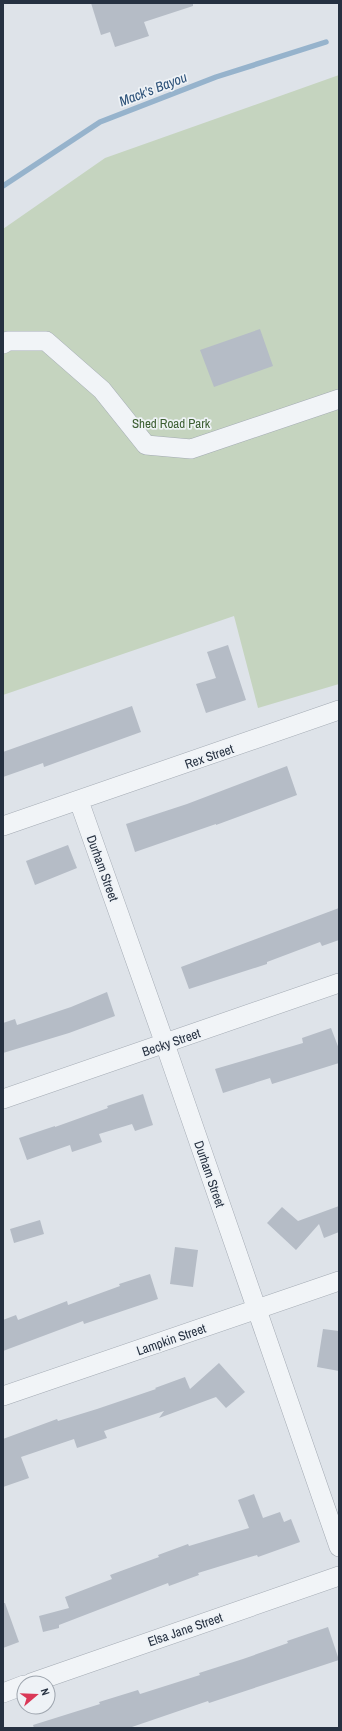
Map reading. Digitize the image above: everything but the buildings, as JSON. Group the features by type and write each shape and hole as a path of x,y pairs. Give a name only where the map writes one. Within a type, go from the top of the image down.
{"street":[{"path":"3,344 8,341 46,341 102,390 146,445 191,449 339,399"},
{"name":"Rex Street","path":"3,826 339,710"},
{"name":"Durham Street","path":"79,801 165,1044 339,1547"},
{"name":"Becky Street","path":"3,1099 339,984"},
{"name":"Lampkin Street","path":"3,1396 339,1281"},
{"name":"Elsa Jane Street","path":"54,1675 339,1576"},
{"path":"3,1693 16,1688"}],"green space":[{"name":"Shed Road Park","path":"339,75 339,684 258,708 234,616 3,695 3,229 105,158"}],"waterway":[{"name":"Mack's Bayou","path":"3,186 100,122 216,77 326,42"}]}
